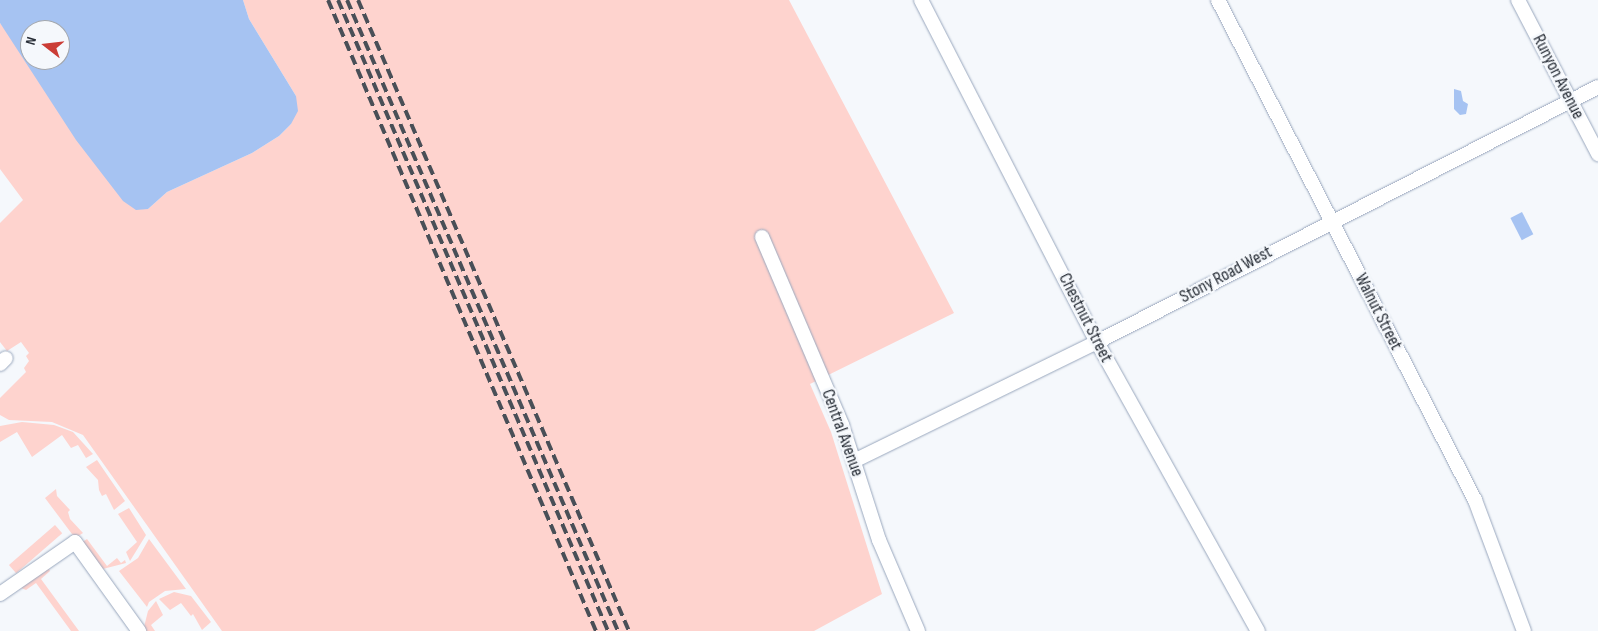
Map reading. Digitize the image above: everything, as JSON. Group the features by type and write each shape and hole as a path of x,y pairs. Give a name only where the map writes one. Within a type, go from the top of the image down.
{"street":[{"name":"Chestnut Street","path":"921,0 1097,342 1258,631"},
{"name":"Walnut Street","path":"1218,0 1475,500 1524,631"},
{"name":"Runyon Avenue","path":"1518,0 1598,154"},
{"name":"Stony Road West","path":"854,461 1097,342 1598,86"},
{"name":"Central Avenue","path":"762,237 842,425 879,540 918,631"},
{"path":"0,594 75,542 139,631"}],"shaded area":[{"path":"243,0 789,0 954,313 810,384 831,432 882,594 814,631 222,631 83,435 52,422 9,420 0,415 0,398 26,372 24,368 29,361 26,356 29,353 21,342 7,351 0,342 0,223 23,200 0,169 0,23 20,48 20,70 37,70 148,209 167,192 252,153 279,136 291,124 296,96 249,19"},
{"path":"22,422 54,425 73,432 93,454 86,458 78,445 71,448 62,435 32,457 17,432 0,442 0,426"},
{"path":"97,460 125,501 114,510 106,494 102,496 98,480 86,467"},
{"path":"56,489 57,496 70,510 68,512 70,519 83,533 75,538 45,498"},
{"path":"129,508 146,535 130,561 126,552 137,542 118,514"},
{"path":"55,525 62,533 16,573 9,565"},
{"path":"87,539 107,566 117,558 121,563 125,560 126,563 99,570 79,544"},
{"path":"149,539 186,589 165,591 149,602 147,607 119,571 138,558"},
{"path":"48,567 50,571 41,579 79,631 71,631 36,583 26,590 21,588"},
{"path":"174,592 191,596 211,622 202,630 193,614 191,616 181,603 170,610 159,599"},
{"path":"156,601 163,615 151,625 155,631 143,631 148,611"}],"water":[{"path":"0,0 243,0 249,19 296,96 298,111 291,124 279,136 252,153 167,192 148,209 136,210 123,201 76,140 31,70 70,70 70,20 20,20 20,54 0,23"},
{"path":"1454,89 1461,91 1463,101 1468,104 1466,114 1460,115 1454,109"},
{"path":"1522,212 1533,234 1522,240 1510,218"}],"railway":[{"path":"328,0 596,631"},
{"path":"338,0 608,631"},
{"path":"347,0 618,631"},
{"path":"358,0 629,631"}]}
